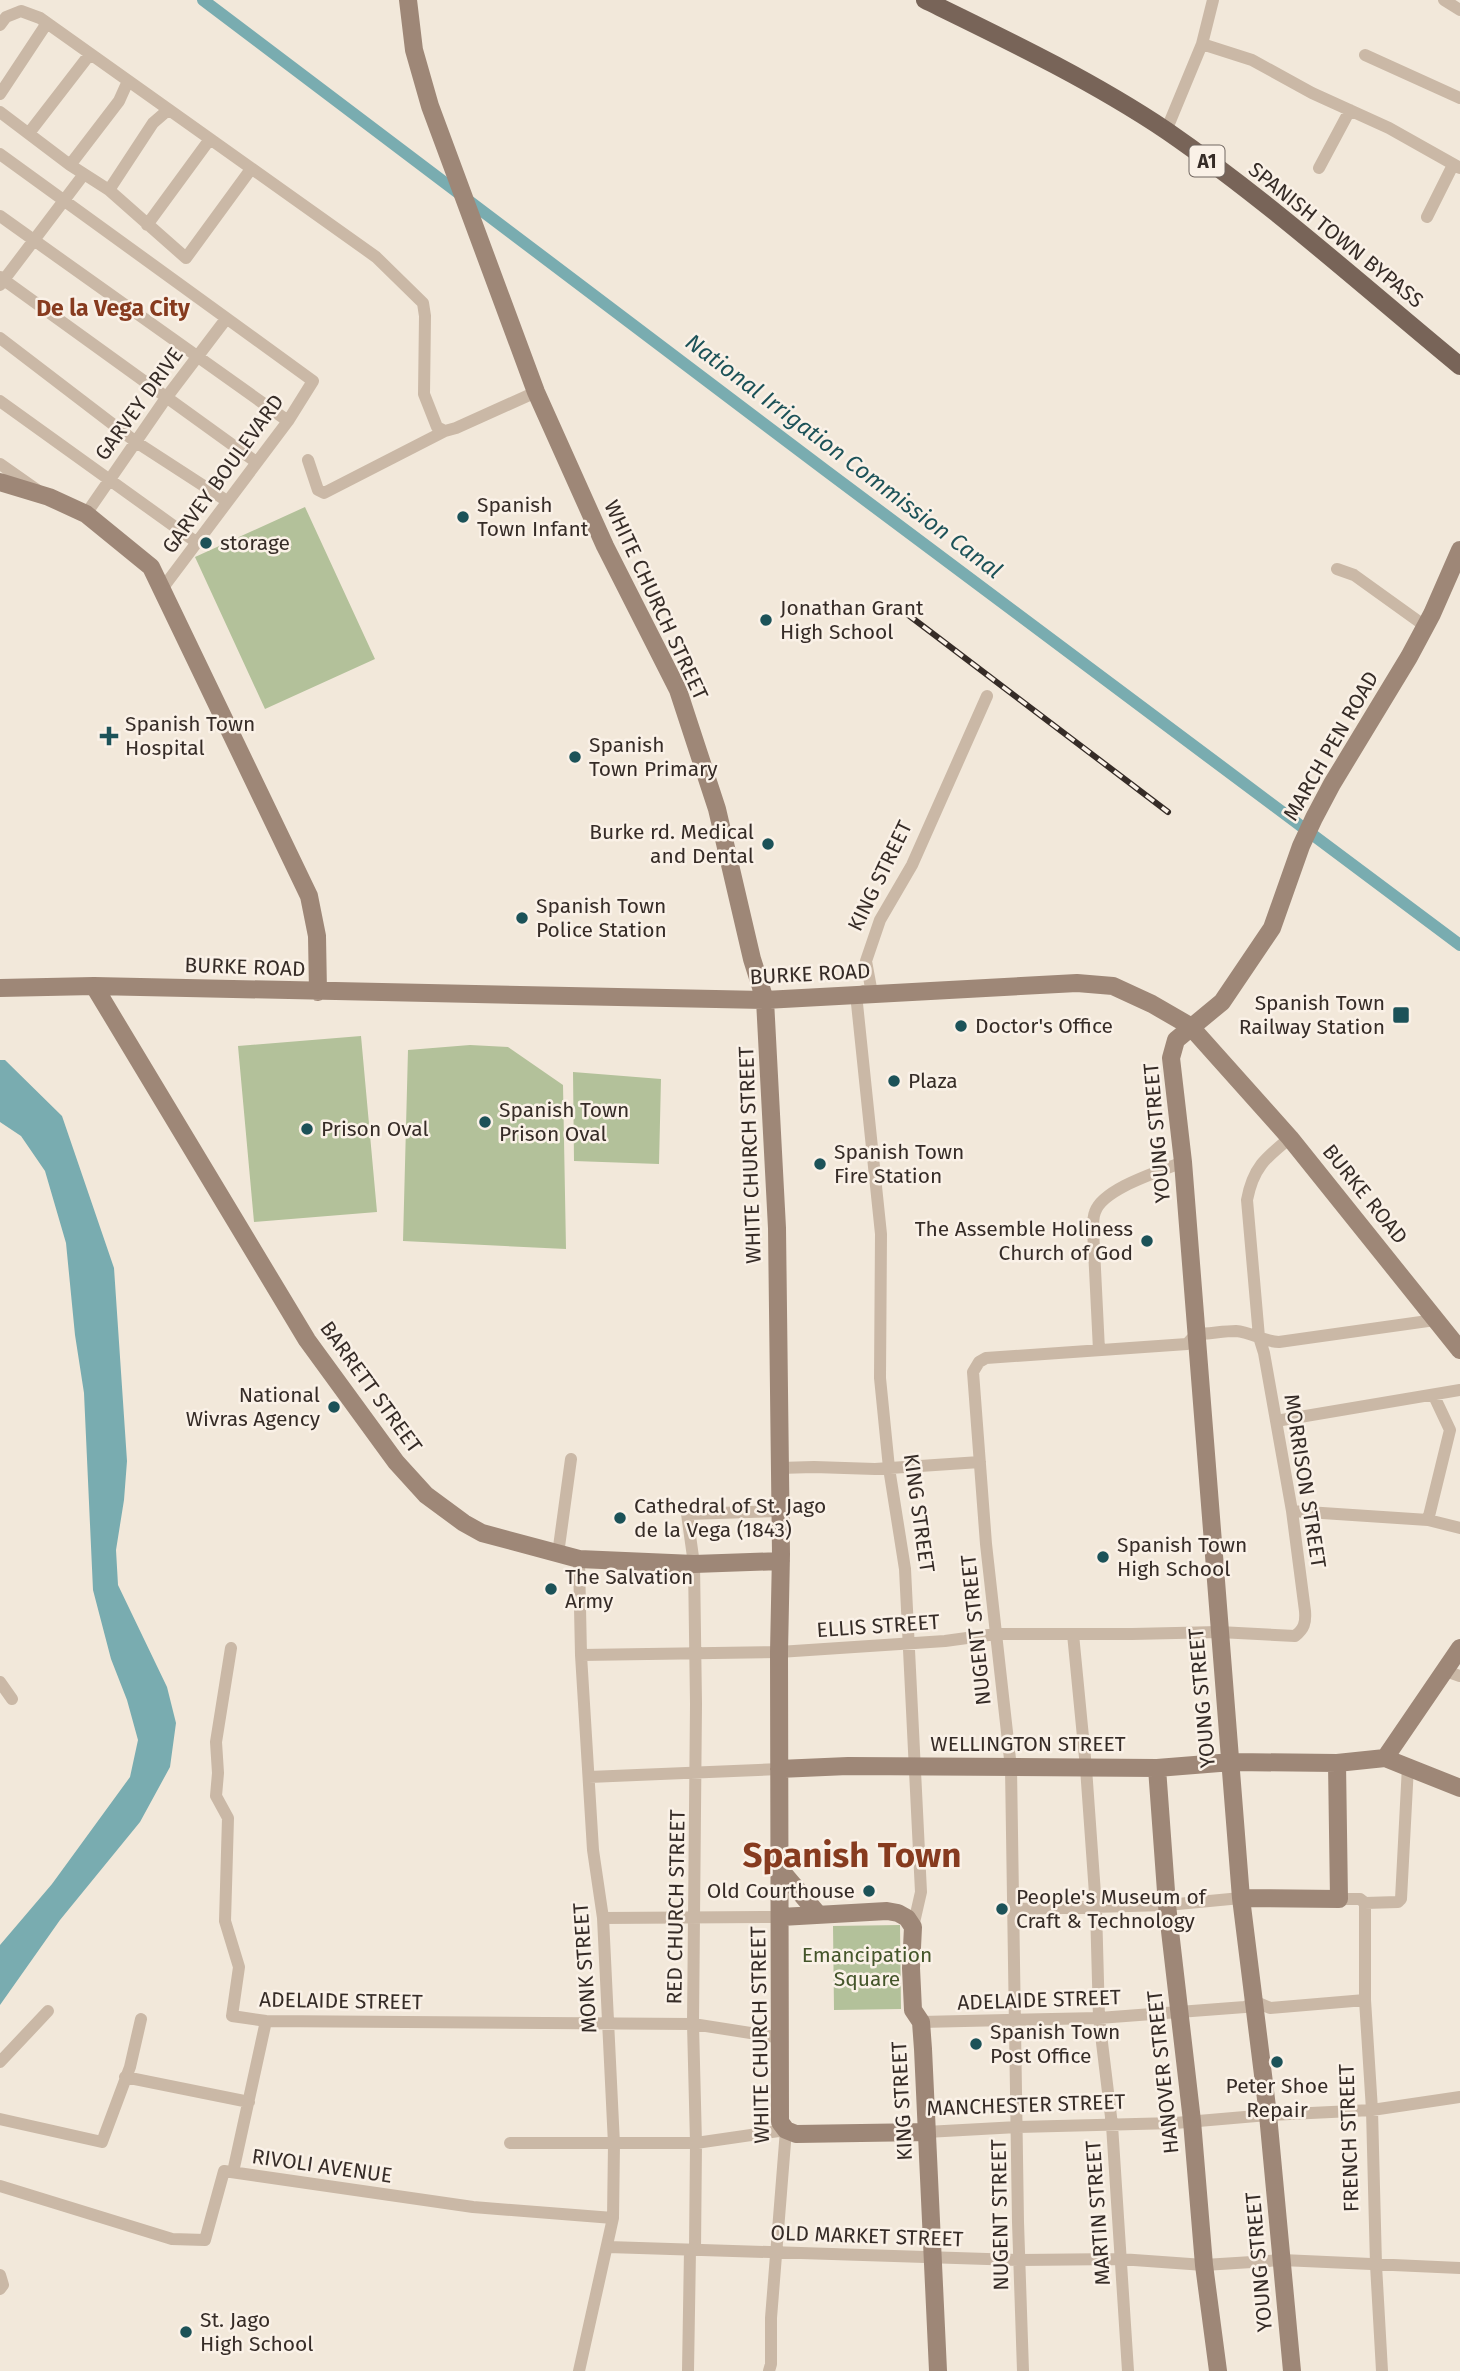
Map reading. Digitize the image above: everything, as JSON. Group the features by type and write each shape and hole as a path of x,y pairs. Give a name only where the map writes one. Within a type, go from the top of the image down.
{"main road":[{"name":"SPANISH TOWN BYPASS","path":"925,0 1042,57 1166,131 1267,206 1460,366"}],"street":[{"name":"WHITE CHURCH STREET","path":"408,0 414,50 430,106 537,392 605,546 678,690 717,809 752,959 765,1000 777,1228 781,1561 780,2122 786,2130 769,2371"},
{"path":"1166,131 1202,44 1213,0"},
{"path":"1444,0 1460,10"},
{"path":"0,24 6,17 21,11 47,23 376,257 423,303 424,394 437,427 445,431"},
{"path":"0,94 47,23"},
{"path":"1202,44 1252,60 1389,128 1457,166 1427,217"},
{"path":"29,133 90,54"},
{"path":"1365,55 1460,98"},
{"path":"70,165 119,101 128,81"},
{"path":"109,190 153,122 168,110"},
{"path":"1319,168 1350,110"},
{"path":"0,111 70,165 109,190 186,258 251,169"},
{"path":"147,225 210,139"},
{"path":"0,154 226,319"},
{"path":"84,174 1,281 256,462"},
{"path":"0,216 288,421"},
{"name":"GARVEY DRIVE","path":"86,514 166,398 226,319"},
{"name":"GARVEY BOULEVARD","path":"162,589 288,421 313,381 226,319"},
{"path":"0,338 136,442 227,501"},
{"path":"308,460 318,490 324,493 445,431 537,392"},
{"path":"0,401 195,542"},
{"path":"0,464 48,497"},
{"path":"0,482 48,497 86,514 151,567 309,896 317,936 318,992"},
{"name":"MARCH PEN ROAD","path":"1190,1026 1222,1002 1272,928 1301,846 1314,818 1425,626 1460,550"},
{"path":"1337,569 1354,575 1425,626"},
{"name":"KING STREET","path":"938,2371 920,2022 913,2010 911,1968 913,1927 921,1892 905,1569 889,1468 880,1378 881,1234 856,994 871,988 866,961 880,920 912,865 987,696"},
{"name":"BURKE ROAD","path":"0,988 94,986 765,1000 1089,984 1113,986 1190,1026 1290,1138 1460,1350"},
{"name":"BARRETT STREET","path":"94,986 307,1340 396,1462 426,1495 482,1533 579,1559 694,1564 781,1561"},
{"name":"YOUNG STREET","path":"1190,1026 1176,1040 1171,1058 1183,1162 1241,1898 1256,2002 1292,2371"},
{"name":"MORRISON STREET","path":"1290,1138 1263,1159 1251,1181 1247,1200 1259,1337 1292,1511 1305,1611 1306,1622 1302,1631"},
{"path":"1099,1350 1093,1229 1096,1210 1105,1199 1122,1188 1183,1162"},
{"path":"1196,1334 1236,1331 1269,1342 1279,1342 1436,1320"},
{"name":"NUGENT STREET","path":"1023,2371 1011,1768 996,1634 973,1372 986,1357 1187,1344 1196,1334"},
{"path":"1276,1421 1460,1390"},
{"path":"1428,1520 1450,1430 1434,1396"},
{"path":"558,1555 571,1459"},
{"path":"779,1468 889,1468 980,1462"},
{"name":"RED CHURCH STREET","path":"688,2371 696,2143 693,2024 696,1773 694,1564 687,1514 780,1511"},
{"path":"1292,1511 1428,1520 1460,1528"},
{"name":"MONK STREET","path":"579,1559 581,1655 593,1850 603,1918 614,2144 613,2218 579,2371"},
{"name":"ELLIS STREET","path":"581,1655 779,1653 996,1634 1219,1632 1295,1636 1302,1631"},
{"name":"MARTIN STREET","path":"1073,1634 1086,1768 1096,1908 1099,2018 1112,2125 1128,2371"},
{"name":"ADELAIDE STREET","path":"231,1648 216,1742 216,1796 228,1818 225,1921 239,1967 232,2016 266,2021 693,2024 782,2038"},
{"path":"1385,1758 1453,1673 1460,1648"},
{"path":"0,1682 12,1699"},
{"name":"WELLINGTON STREET","path":"589,1777 915,1766 1157,1768 1232,1762 1337,1763 1385,1758 1460,1788"},
{"path":"1337,1763 1339,1899"},
{"path":"1014,1909 1167,1905 1241,1898 1398,1902 1403,1896 1408,1766"},
{"name":"HANOVER STREET","path":"1157,1768 1167,1905 1192,2121 1204,2265 1218,2371"},
{"path":"779,1868 818,1914"},
{"name":"FRENCH STREET","path":"1365,1903 1365,2000 1372,2110 1381,2371"},
{"path":"603,1918 781,1917 887,1911 898,1913 913,1927"},
{"name":"ADELAIDE STREET","path":"920,2022 1181,2014 1245,2007 1256,2002 1270,2008 1365,2000"},
{"path":"0,2062 48,2011"},
{"path":"0,2119 102,2142 130,2067 141,2020"},
{"path":"233,2172 266,2021"},
{"path":"125,2077 249,2102"},
{"name":"MANCHESTER STREET","path":"510,2143 696,2143 786,2130 796,2134 1112,2125 1372,2110 1460,2097"},
{"name":"RIVOLI AVENUE","path":"0,2186 172,2239 205,2240 224,2171 473,2207 613,2218"},
{"name":"OLD MARKET STREET","path":"607,2247 1020,2260 1120,2259 1204,2265 1282,2260 1460,2268"},
{"path":"0,2275 3,2285 0,2289"}],"green space":[{"path":"305,507 375,659 265,709 195,557"},
{"name":"Prison Oval","path":"361,1036 377,1212 254,1222 238,1046"},
{"name":"Spanish Town Prison Oval","path":"470,1045 508,1047 563,1085 566,1249 403,1241 408,1050"},
{"path":"573,1072 661,1079 659,1164 574,1161"},
{"name":"Emancipation Square","path":"900,1925 901,2009 834,2010 833,1926"}],"water":[{"path":"0,1060 5,1060 62,1116 114,1268 127,1461 116,1550 118,1585 167,1687 176,1723 170,1767 140,1822 60,1920 0,2005 0,1945 52,1884 130,1777 138,1740 127,1700 111,1659 93,1590 84,1393 66,1243 45,1171 21,1136 0,1122"}],"waterway":[{"name":"National Irrigation Commission Canal","path":"203,0 1460,945"}],"railway":[{"path":"907,614 1168,812"}],"place":[{"name":"Spanish Town Infant","path":"463,517"},
{"name":"storage","path":"206,543"},
{"name":"Jonathan Grant High School","path":"766,620"},
{"name":"Spanish Town Hospital","path":"109,736"},
{"name":"Spanish Town Primary","path":"575,757"},
{"name":"Burke rd. Medical and Dental","path":"768,844"},
{"name":"Spanish Town Police Station","path":"522,918"},
{"name":"Spanish Town Railway Station","path":"1401,1015"},
{"name":"Doctor's Office","path":"961,1026"},
{"name":"Plaza","path":"894,1081"},
{"name":"Spanish Town Prison Oval","path":"485,1122"},
{"name":"Prison Oval","path":"307,1129"},
{"name":"Spanish Town Fire Station","path":"820,1164"},
{"name":"The Assemble Holiness Church of God","path":"1147,1241"},
{"name":"National Wivras Agency","path":"334,1407"},
{"name":"Cathedral of St. Jago de la Vega (1843)","path":"620,1518"},
{"name":"Spanish Town High School","path":"1103,1557"},
{"name":"The Salvation Army","path":"551,1589"},
{"name":"Old Courthouse","path":"869,1891"},
{"name":"People's Museum of Craft & Technology","path":"1002,1909"},
{"name":"Spanish Town Post Office","path":"976,2044"},
{"name":"Peter Shoe Repair","path":"1277,2062"},
{"name":"St. Jago High School","path":"186,2332"}],"district":[{"name":"De la Vega City","path":"113,308"},
{"name":"Spanish Town","path":"852,1855"}]}
